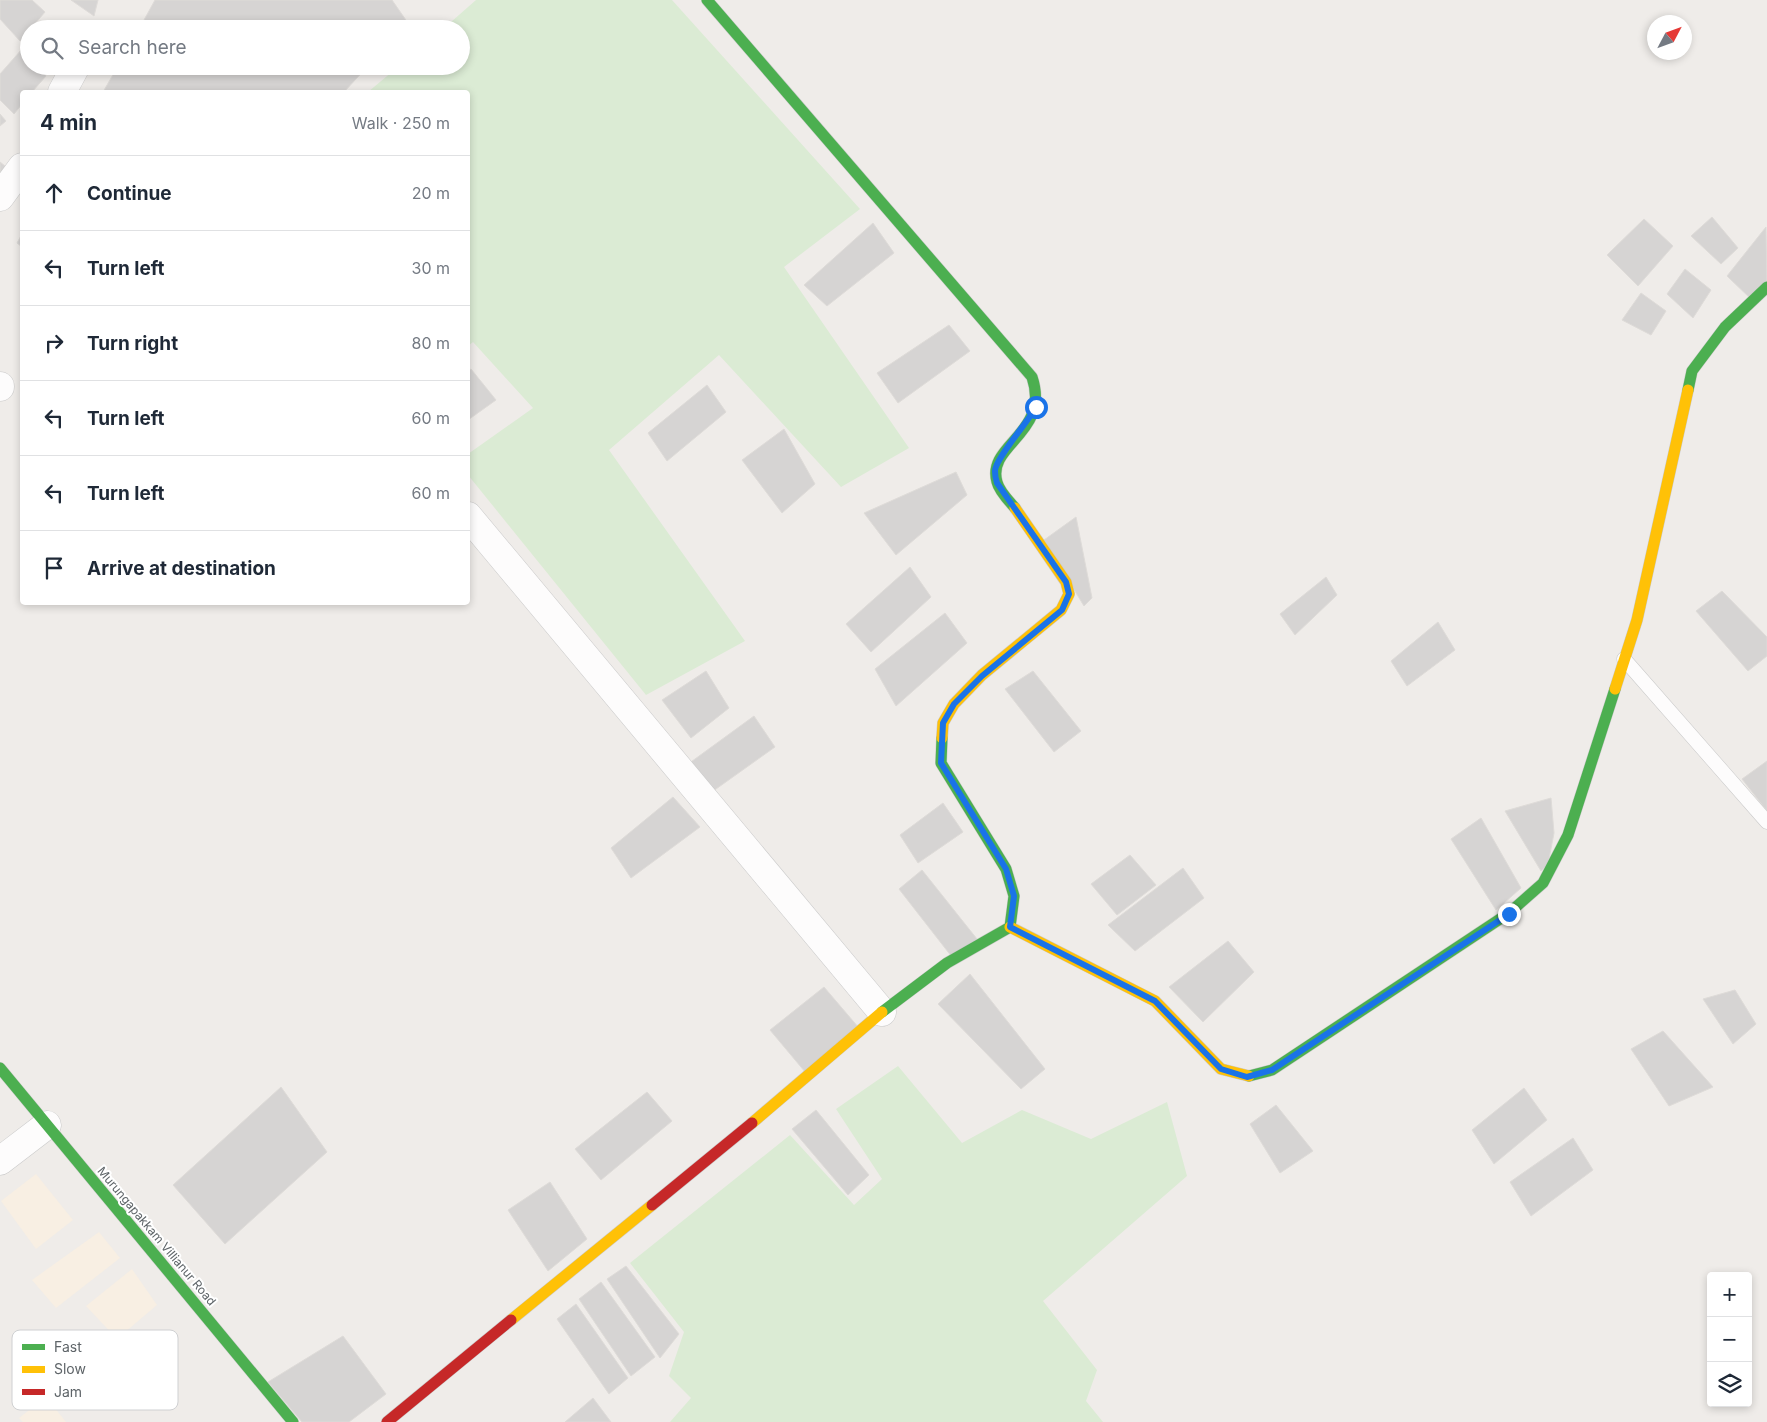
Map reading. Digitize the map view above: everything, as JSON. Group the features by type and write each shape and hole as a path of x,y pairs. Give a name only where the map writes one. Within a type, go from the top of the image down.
{"street":[{"path":"707,0 1032,377 1036,393 1036,407 1028,422 998,460 995,470 997,483 1066,582 1069,594 1062,610 982,676 954,704 943,723 941,763 1006,869 1014,896 1010,927"},
{"path":"63,90 71,75"},
{"path":"0,197 20,171"},
{"path":"1010,927 1155,1001 1221,1069 1247,1077 1272,1070 1509,914 1543,883 1568,835 1637,620 1692,371 1725,327 1767,287"},
{"path":"470,518 882,1012"},
{"path":"387,1422 737,1136 882,1012 947,964 1010,927"},
{"name":"Murungapakkam Villianur Road","path":"0,1068 293,1422"},
{"path":"0,1161 47,1125"}],"lane":[{"path":"1624,659 1767,822"}],"shaded area":[{"path":"36,1174 73,1220 36,1249 1,1201"},
{"path":"99,1232 120,1258 56,1308 32,1280"},
{"path":"132,1269 157,1305 128,1330 109,1330 86,1306"},
{"path":"29,1410 56,1410 66,1422 23,1422 19,1418"}],"green space":[{"path":"476,0 672,0 860,209 784,267 909,448 841,487 719,355 609,450 745,641 646,695 470,477 470,453 533,408 473,342 470,344 470,90 370,90 388,75 470,75 470,20 453,20"},
{"path":"898,1066 962,1143 1022,1110 1091,1139 1167,1102 1187,1176 1043,1301 1097,1370 1086,1401 1103,1422 670,1422 691,1398 669,1376 684,1332 630,1263 790,1135 854,1205 882,1179 836,1109"}],"building":[{"path":"0,0 32,0 45,12 38,20 20,20 20,41 0,19"},
{"path":"71,0 98,0 94,16"},
{"path":"155,0 392,0 406,20 144,20"},
{"path":"20,51 20,75 46,76 34,90 20,90 20,106 14,114 0,100 0,74"},
{"path":"113,75 360,75 346,90 104,90"},
{"path":"0,114 6,121 0,126"},
{"path":"0,162 10,170 0,183"},
{"path":"1712,217 1738,248 1721,264 1691,236"},
{"path":"1644,219 1673,246 1638,286 1607,255"},
{"path":"873,223 894,253 827,306 804,285"},
{"path":"1766,227 1767,284 1751,299 1727,276"},
{"path":"1685,269 1711,290 1693,318 1667,294"},
{"path":"1641,293 1666,311 1651,335 1622,320"},
{"path":"949,325 970,351 898,403 877,373"},
{"path":"470,370 496,400 470,419"},
{"path":"707,385 726,412 667,461 648,433"},
{"path":"784,429 815,484 782,513 742,460"},
{"path":"956,472 967,495 896,555 864,513"},
{"path":"1076,517 1092,598 1084,606 1044,540"},
{"path":"910,567 931,597 871,652 846,624"},
{"path":"1326,577 1337,595 1295,635 1280,614"},
{"path":"1722,591 1767,637 1767,656 1748,671 1696,611"},
{"path":"945,613 967,643 896,706 875,669"},
{"path":"1438,622 1455,650 1407,686 1391,661"},
{"path":"706,671 729,708 691,738 662,700"},
{"path":"1033,671 1081,731 1054,752 1005,689"},
{"path":"754,716 775,747 709,794 684,767"},
{"path":"1767,761 1767,811 1742,779"},
{"path":"673,797 700,827 631,878 611,848"},
{"path":"1551,798 1554,833 1548,864 1541,871 1505,811"},
{"path":"943,803 963,832 918,863 900,835"},
{"path":"1481,818 1521,888 1496,910 1451,839"},
{"path":"1130,855 1156,885 1117,915 1091,884"},
{"path":"1183,868 1204,898 1135,951 1108,925"},
{"path":"922,870 977,939 952,957 899,889"},
{"path":"1228,941 1254,972 1203,1022 1169,987"},
{"path":"970,974 1045,1069 1021,1089 938,1004"},
{"path":"824,987 859,1028 806,1073 770,1030"},
{"path":"1735,990 1756,1024 1733,1044 1703,999"},
{"path":"1663,1031 1713,1087 1669,1106 1631,1049"},
{"path":"281,1087 327,1152 225,1244 173,1185"},
{"path":"1524,1088 1547,1120 1494,1164 1472,1130"},
{"path":"647,1092 672,1121 601,1180 575,1149"},
{"path":"1276,1105 1313,1151 1280,1173 1250,1124"},
{"path":"816,1110 869,1175 848,1195 792,1129"},
{"path":"1573,1138 1593,1170 1531,1216 1510,1182"},
{"path":"550,1182 587,1239 548,1271 508,1210"},
{"path":"626,1266 679,1334 660,1358 607,1279"},
{"path":"601,1282 655,1357 631,1376 579,1299"},
{"path":"576,1304 628,1378 609,1394 557,1319"},
{"path":"343,1336 386,1394 349,1422 302,1422 268,1382"},
{"path":"593,1398 611,1422 565,1422"}],"traffic: fast":[{"path":"707,0 1032,377 1035,396 1033,412 1018,437 1000,458 996,469 998,485 1015,508"},
{"path":"1688,390 1692,371 1725,327 1767,287"},
{"path":"1249,1076 1272,1070 1509,913 1543,883 1568,835 1615,689"},
{"path":"882,1012 947,963 1010,927 1014,896 1006,869 941,763 942,738"},
{"path":"0,1068 293,1422"}],"traffic: slow":[{"path":"1615,689 1637,620 1688,390"},
{"path":"942,738 943,723 954,704 982,675 1061,610 1069,594 1066,582 1015,508"},
{"path":"1010,927 1155,1001 1221,1069 1249,1076"},
{"path":"752,1123 882,1012"},
{"path":"511,1320 652,1205"}],"traffic: jam":[{"path":"652,1205 752,1123"},
{"path":"387,1422 511,1320"}],"route":[{"path":"1036,407 1028,422 998,460 995,470 997,483 1066,582 1069,594 1062,610 982,676 954,704 943,723 941,763 992,843 1006,869 1014,896 1010,927 1155,1001 1221,1069 1247,1077 1272,1070 1448,952 1509,914"}]}
